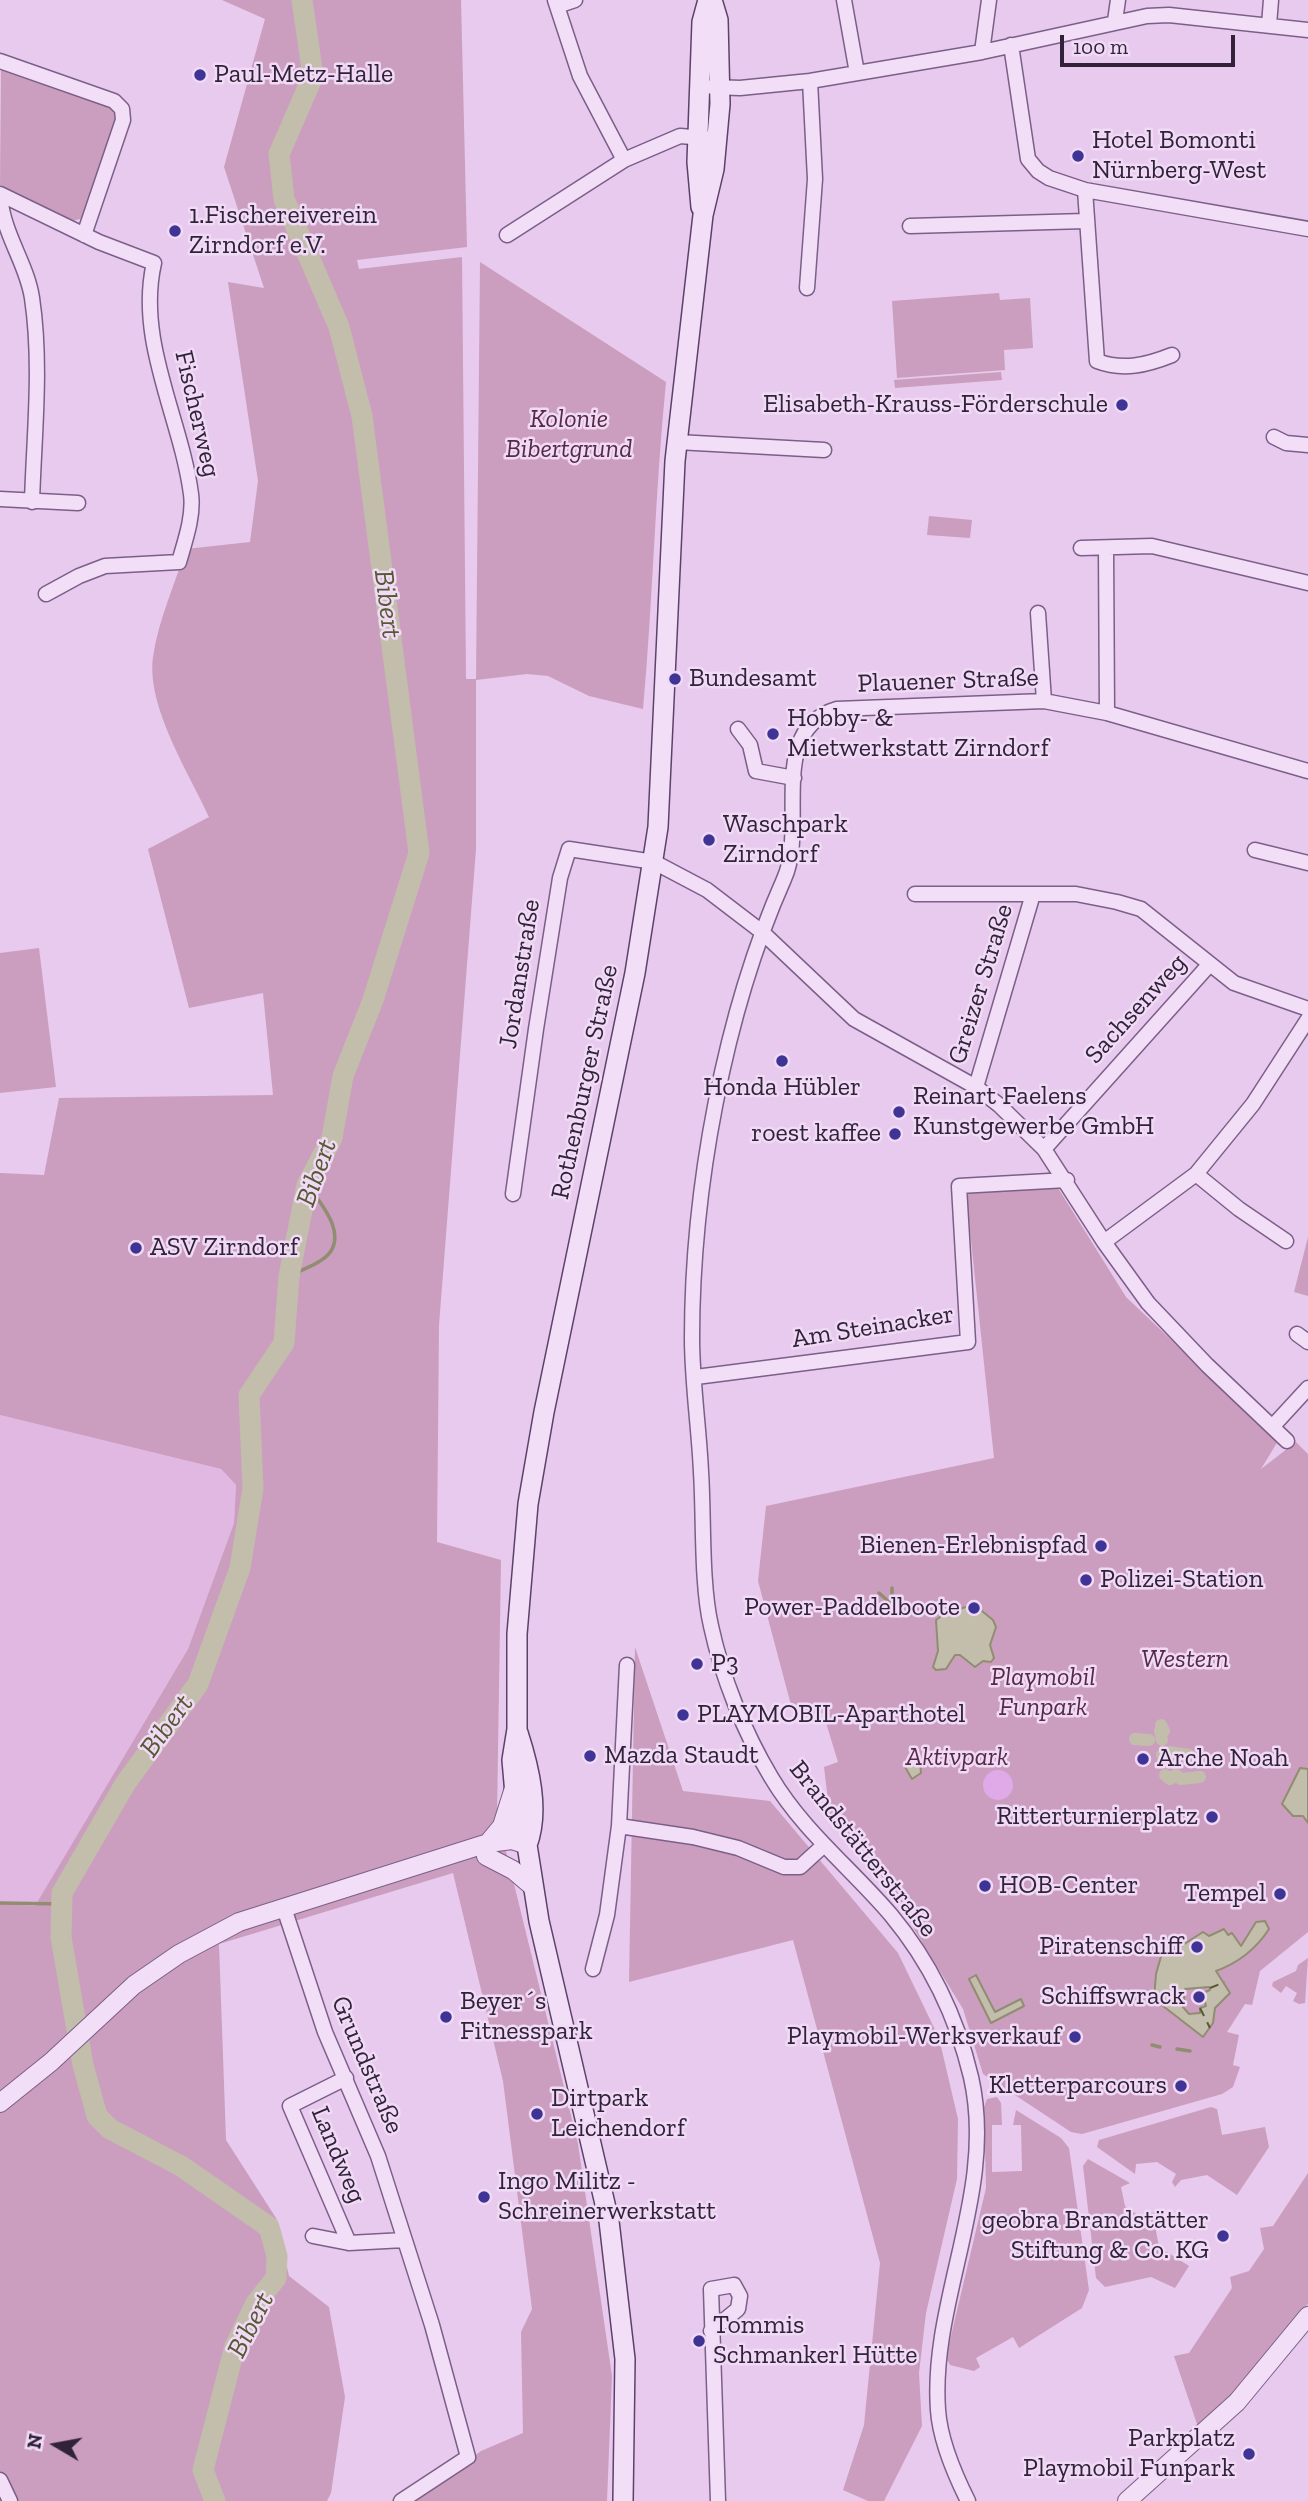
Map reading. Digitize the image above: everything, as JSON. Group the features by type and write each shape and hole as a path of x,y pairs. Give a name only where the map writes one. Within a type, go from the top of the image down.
{"main road":[{"name":"Rothenburger Straße","path":"623,2501 625,2372 619,2290 603,2195 556,2001 527,1844 518,1828 512,1760 517,1729 517,1634 530,1493 635,973 654,862 677,442 702,215 696,179 707,138 718,20 710,0"},
{"name":"Rothenburger Straße","path":"517,1729 526,1758 533,1809 534,1826 527,1844"}],"street":[{"path":"575,0 556,3 580,76 624,160"},
{"path":"844,0 857,73"},
{"path":"982,52 989,0"},
{"path":"1115,21 1118,0"},
{"path":"1269,25 1271,0"},
{"path":"710,86 810,81 982,52 1115,21 1169,15 1308,30"},
{"path":"1011,45 1028,159 1038,171 1049,178 1085,190 1308,229"},
{"path":"0,61 114,101 122,109 123,120 84,235 0,195"},
{"path":"807,288 815,179 810,81"},
{"path":"508,235 624,160 680,136 707,138"},
{"path":"1085,190 1085,221 1097,361 1108,365 1146,366 1172,355"},
{"path":"0,195 3,222 32,296 36,377 32,502"},
{"path":"910,226 1085,221"},
{"name":"Fischerweg","path":"46,594 79,576 105,566 179,562 189,524 191,495 161,377 152,319 150,278 154,263 84,235"},
{"path":"1274,437 1286,443 1308,445"},
{"path":"677,442 824,450"},
{"path":"0,499 78,503"},
{"path":"1081,548 1152,546 1308,583"},
{"path":"1106,548 1107,713"},
{"path":"1038,613 1044,701"},
{"name":"Plauener Straße","path":"762,932 788,872 791,857 794,778 800,740 806,727 832,710 1000,700 1044,701 1107,713 1308,771"},
{"path":"738,729 747,737 756,771 794,778"},
{"name":"Jordanstraße","path":"513,1194 558,892 569,849 654,862"},
{"path":"1255,850 1308,863"},
{"path":"654,862 707,890 762,932 854,1019 976,1087 1044,1149 1067,1180 1104,1242 1148,1303 1207,1365 1287,1441"},
{"path":"915,894 1076,894 1141,909 1234,982 1308,1009"},
{"name":"Greizer Straße","path":"976,1087 1033,894"},
{"name":"Brandstätterstraße","path":"762,932 715,1103 695,1244 692,1344 710,1622 726,1678 771,1777 822,1846 892,1916 941,1989 963,2048 972,2083 975,2185 942,2341 938,2412 957,2480 968,2501"},
{"name":"Sachsenweg","path":"1044,1149 1209,965"},
{"path":"1104,1242 1196,1174 1253,1104 1308,1019"},
{"path":"1196,1174 1239,1209 1286,1241"},
{"name":"Am Steinacker","path":"696,1377 968,1342 959,1186 1067,1180"},
{"path":"1273,1426 1308,1388"},
{"path":"593,1969 607,1915 619,1826 627,1665"},
{"path":"487,1849 502,1826 514,1788"},
{"path":"619,1826 738,1848 784,1867 800,1867 822,1846"},
{"path":"0,2103 51,2062 134,1985 179,1954 239,1922 512,1840 527,1844"},
{"path":"487,1849 533,1887"},
{"name":"Grundstraße","path":"284,1908 325,2032 379,2156 442,2358 468,2457 401,2501"},
{"name":"Landweg","path":"346,2078 290,2106 349,2243"},
{"path":"313,2236 349,2243 404,2240"},
{"path":"1127,2501 1237,2402 1308,2316"},
{"path":"711,2332 718,2501"},
{"path":"0,2480 9,2501"}],"shaded area":[{"path":"0,1415 221,1469 236,1485 234,1523 188,1649 35,1907 0,1904"},
{"name":"Power-Paddelboote","path":"966,1607 982,1611 993,1620 996,1627 990,1645 994,1658 991,1662 983,1661 975,1667 960,1655 955,1655 946,1669 936,1670 933,1667 938,1651 936,1620 945,1613"},
{"path":"909,1760 920,1761 921,1773 912,1779 905,1767"},
{"path":"1300,1768 1308,1769 1308,1823 1303,1816 1293,1816 1282,1804"},
{"path":"1265,1921 1269,1929 1264,1936 1246,1954 1216,1971 1230,1993 1215,2008 1213,2023 1203,2037 1154,1999 1156,1974 1162,1953 1172,1948 1175,1950 1203,1932 1209,1936 1224,1929 1228,1935 1232,1933 1241,1946 1256,1922","holes":["1209,1987 1210,1990 1203,1993 1206,2006 1200,2008 1200,2013 1189,2014 1183,2007 1185,1989"]},
{"path":"976,1975 995,2012 1021,1999 1024,2006 991,2023 969,1979"}],"green space":[{"name":"Kolonie Bibertgrund","path":"222,0 461,0 467,247 357,260 359,269 462,257 466,679 476,679 480,262 666,382 643,709 589,696 548,676 527,674 476,680 476,849 439,1325 437,1542 501,1560 497,1815 578,2144 612,2376 607,2501 414,2501 481,2451 523,2433 521,2332 532,2309 503,2081 453,1873 219,1944 226,2140 276,2218 289,2276 329,2307 345,2397 331,2493 327,2501 0,2501 0,1904 35,1906 188,1649 234,1523 236,1485 221,1469 0,1415 0,1173 44,1175 59,1098 273,1095 263,993 189,1008 148,849 209,817 171,739 156,696 153,657 163,616 186,549 250,542 258,481 228,282 264,288 224,167 265,19"},
{"path":"1,70 113,109 116,123 84,218 72,221 0,185"},
{"path":"999,293 1000,300 1030,298 1033,348 1004,350 1005,370 897,378 892,301"},
{"path":"1001,372 1002,380 895,388 894,380"},
{"path":"929,516 972,520 970,538 927,535"},
{"path":"39,948 56,1087 0,1093 0,953"},
{"name":"Playmobil Funpark","path":"1058,1188 1126,1297 1278,1441 1261,1469 1296,1442 1308,1454 1308,1932 1260,1971 1252,2005 1245,2004 1227,2032 1239,2035 1233,2065 1240,2067 1233,2087 1222,2094 1082,2134 1071,2132 983,2074 963,2009 865,1849 830,1817 824,1767 838,1762 823,1713 795,1720 758,1581 766,1506 994,1458 966,1193"},
{"path":"1308,1237 1308,1296 1294,1292"},
{"path":"635,1647 683,1791 770,1801 898,1953 939,2038 958,2119 957,2179 926,2313 919,2373 922,2426 884,2501 868,2501 843,2490 864,2425 880,2263 793,1940 629,1982"},
{"path":"1308,1958 1305,2003 1299,2004 1293,2001 1297,1993 1286,1986 1281,1993 1272,1986 1273,1982 1296,1971 1298,1965"},
{"path":"997,2097 1001,2103 1002,2125 992,2125 992,2172 1022,2171 1021,2125 1013,2125 1016,2110 1061,2138 1069,2148 1089,2290 1082,2308 1019,2348 1013,2337 976,2358 980,2367 974,2371 950,2365 946,2357 986,2188 984,2107 987,2099"},
{"path":"1211,2107 1217,2109 1222,2135 1265,2127 1269,2147 1237,2195 1207,2175 1181,2180 1175,2187 1172,2182 1176,2174 1157,2162 1136,2164 1135,2174 1097,2147 1099,2140"},
{"path":"1088,2159 1130,2183 1121,2187 1125,2206 1145,2220 1150,2213 1160,2212 1154,2220 1159,2247 1189,2266 1175,2288 1151,2277 1105,2287 1096,2278 1083,2166"},
{"path":"1308,2173 1308,2304 1240,2386 1198,2427 1174,2356 1189,2353 1232,2288 1230,2277 1249,2271 1264,2249 1260,2228 1273,2226"}],"sand":[{"path":"998,1770 1009,1774 1013,1785 1009,1796 998,1800 987,1796 983,1785 987,1774"}],"waterway":[{"name":"Bibert","path":"215,2501 203,2470 235,2346 256,2303 276,2278 277,2256 269,2227 181,2166 110,2129 97,2116 83,2065 61,1937 62,1893 125,1784 198,1684 240,1568 253,1488 249,1395 284,1343 289,1276 307,1185 332,1138 343,1076 373,1000 419,853 362,416 339,327 284,199 279,154 313,76 302,0"},
{"path":"289,1276 320,1261 330,1253 334,1243 332,1223 307,1185"},
{"path":"892,1588 892,1600"},
{"path":"879,1593 896,1608"},
{"path":"1161,1725 1164,1731 1160,1731 1162,1740"},
{"path":"1135,1739 1149,1740"},
{"path":"1162,1755 1169,1752 1189,1755"},
{"path":"1165,1775 1170,1779 1176,1775 1181,1779 1200,1777"},
{"path":"0,1903 62,1904"},
{"path":"1152,2045 1160,2047"},
{"path":"1177,2049 1190,2051"}],"ferry route":[{"path":"1210,1988 1225,1982"},
{"path":"1200,2008 1210,2028"}],"place":[{"name":"Paul-Metz-Halle","path":"200,75"},
{"name":"Hotel Bomonti Nürnberg-West","path":"1078,156"},
{"name":"1.Fischereiverein Zirndorf e.V.","path":"175,231"},
{"name":"Elisabeth-Krauss-Förderschule","path":"1122,405"},
{"name":"Bundesamt","path":"675,679"},
{"name":"Hobby- & Mietwerkstatt Zirndorf","path":"773,734"},
{"name":"Waschpark Zirndorf","path":"709,840"},
{"name":"Honda Hübler","path":"782,1061"},
{"name":"Reinart Faelens Kunstgewerbe GmbH","path":"899,1112"},
{"name":"roest kaffee","path":"895,1134"},
{"name":"ASV Zirndorf","path":"136,1248"},
{"name":"Bienen-Erlebnispfad","path":"1101,1546"},
{"name":"Polizei-Station","path":"1086,1580"},
{"name":"Power-Paddelboote","path":"974,1608"},
{"name":"P3","path":"697,1664"},
{"name":"PLAYMOBIL-Aparthotel","path":"683,1715"},
{"name":"Mazda Staudt","path":"590,1756"},
{"name":"Arche Noah","path":"1143,1759"},
{"name":"Ritterturnierplatz","path":"1212,1817"},
{"name":"HOB-Center","path":"985,1886"},
{"name":"Tempel","path":"1280,1894"},
{"name":"Piratenschiff","path":"1197,1947"},
{"name":"Schiffswrack","path":"1199,1997"},
{"name":"Beyer´s Fitnesspark","path":"446,2017"},
{"name":"Playmobil-Werksverkauf","path":"1075,2037"},
{"name":"Kletterparcours","path":"1181,2086"},
{"name":"Dirtpark Leichendorf","path":"537,2114"},
{"name":"Ingo Militz - Schreinerwerkstatt","path":"484,2197"},
{"name":"geobra Brandstätter Stiftung & Co. KG","path":"1223,2236"},
{"name":"Tommis Schmankerl Hütte","path":"699,2341"},
{"name":"Parkplatz Playmobil Funpark","path":"1249,2454"}],"park label":[{"name":"Western","path":"1185,1660"},
{"name":"Aktivpark","path":"957,1758"}]}
